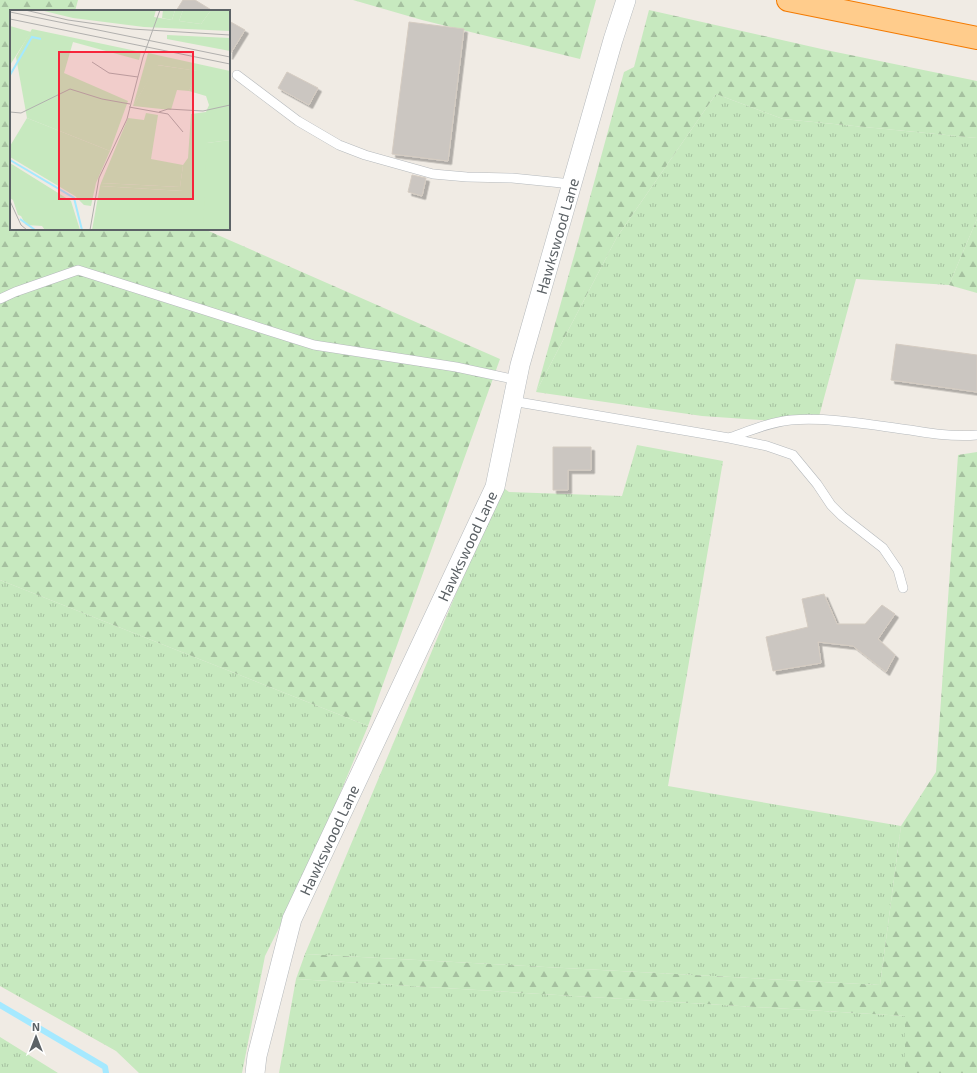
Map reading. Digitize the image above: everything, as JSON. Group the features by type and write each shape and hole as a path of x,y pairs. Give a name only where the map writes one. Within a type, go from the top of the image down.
{"highway":[{"path":"788,0 977,38"}],"street":[{"name":"Hawkswood Lane","path":"255,1073 257,1056 292,919 495,487 517,380 613,40 626,0"}],"lane":[{"path":"237,76 298,121 339,146 365,155 433,174 466,177 512,178 572,184"},
{"path":"0,299 14,292 78,270 314,345 456,367 517,380"},
{"path":"512,401 729,438 767,446 793,455 817,484 831,505 842,516 883,548 898,570 903,588"},
{"path":"729,438 768,424 790,420 818,420 859,423 950,435 977,435"}],"green space":[{"path":"0,0 78,0 75,10 10,10 10,230 206,230 500,359 368,726 0,580"},
{"path":"353,0 596,0 580,59 422,20"},
{"path":"649,10 826,50 977,81 977,138 783,119 716,94 617,237 536,392 624,72 634,67"},
{"path":"716,94 783,119 977,138 977,219 949,285 856,279 817,424 702,416 536,392 617,237"},
{"path":"977,219 977,293 949,285"},
{"path":"637,445 723,461 668,786 901,826 880,985 305,954 501,486 509,492 622,496"},
{"path":"977,452 977,1073 905,1073 905,1016 296,979 305,954 880,985 901,826 936,772 958,455"},
{"path":"0,580 368,726 310,866 265,956 242,1073 139,1073 116,1051 0,986"},
{"path":"296,979 905,1016 905,1073 279,1073"},
{"path":"0,1037 58,1073 0,1073"}],"building":[{"path":"183,0 195,0 211,10 177,10"},
{"path":"230,22 245,30 230,54"},
{"path":"409,22 464,29 448,161 392,154"},
{"path":"287,72 318,88 309,105 278,88"},
{"path":"412,175 426,178 422,196 408,192"},
{"path":"896,344 977,355 977,392 891,380"},
{"path":"553,447 591,447 591,470 568,470 568,490 553,490"},
{"path":"824,594 837,624 865,624 882,605 895,614 878,639 895,655 886,672 853,646 818,642 821,663 773,671 766,637 808,627 802,599"}],"waterway":[{"path":"0,1005 105,1067 106,1073"}]}
